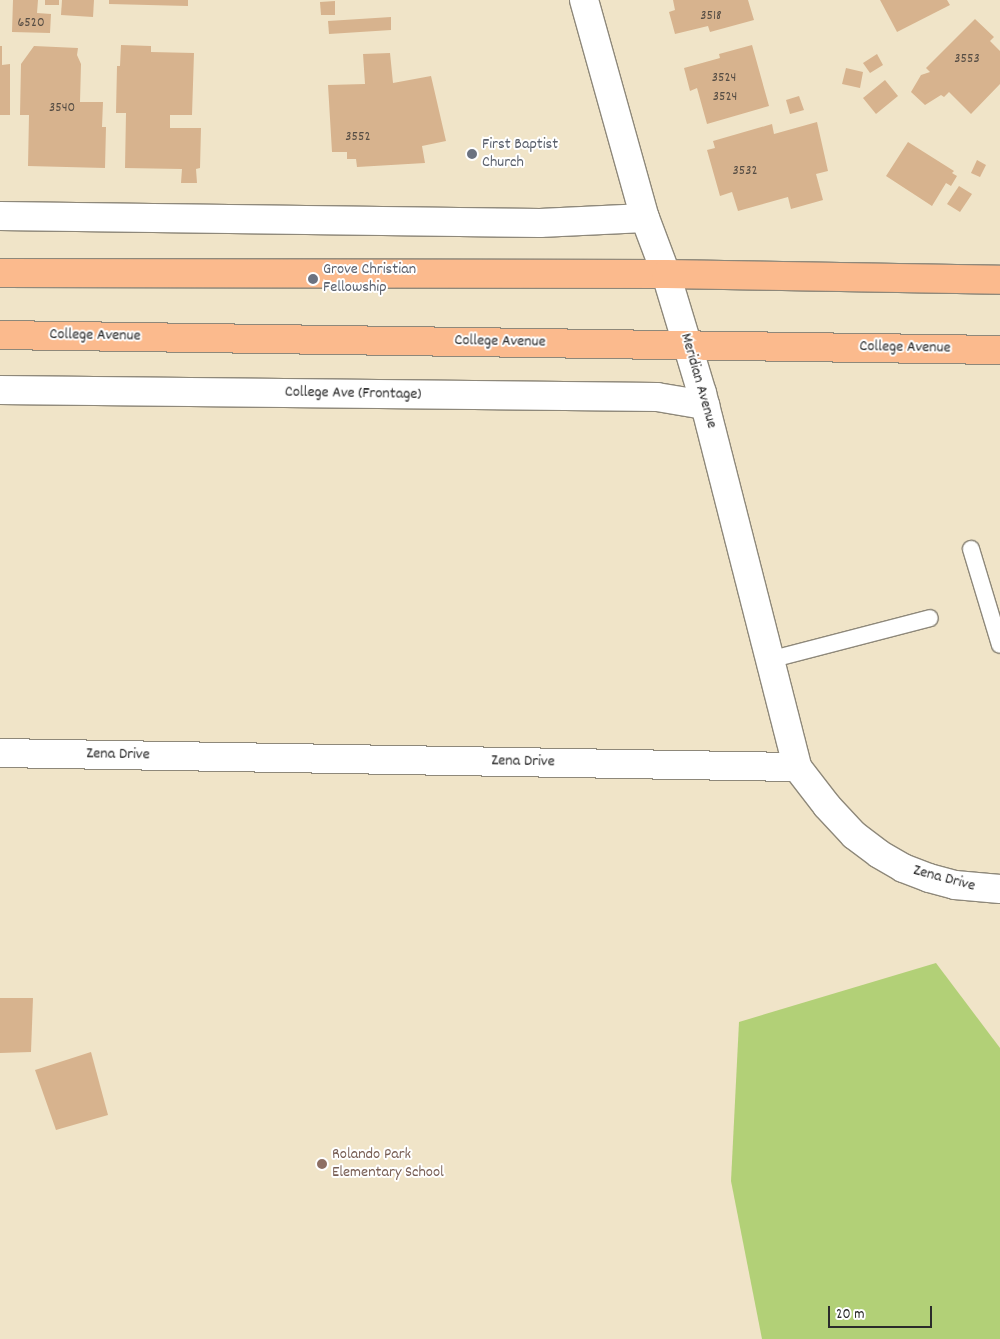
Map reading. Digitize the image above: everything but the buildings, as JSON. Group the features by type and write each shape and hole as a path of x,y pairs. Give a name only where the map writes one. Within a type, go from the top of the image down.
{"main road":[{"path":"0,273 666,274 1000,280"},
{"name":"College Avenue","path":"0,335 1000,350"}],"street":[{"name":"Meridian Avenue","path":"584,0 645,218 666,274 705,405 797,767"},
{"path":"0,216 540,223 645,218"},
{"name":"College Ave (Frontage)","path":"0,390 657,397 705,405"},
{"name":"Zena Drive","path":"0,753 797,767 854,835 903,868 928,878 955,885 1000,889"}],"lane":[{"path":"971,549 1000,645"},
{"path":"769,660 930,618"}],"green space":[{"path":"936,963 1000,1048 1000,1339 762,1339 731,1181 739,1022"}],"place":[{"name":"First Baptist Church","path":"472,154"},
{"name":"Grove Christian Fellowship","path":"313,279"},
{"name":"Rolando Park Elementary School","path":"322,1164"}]}
